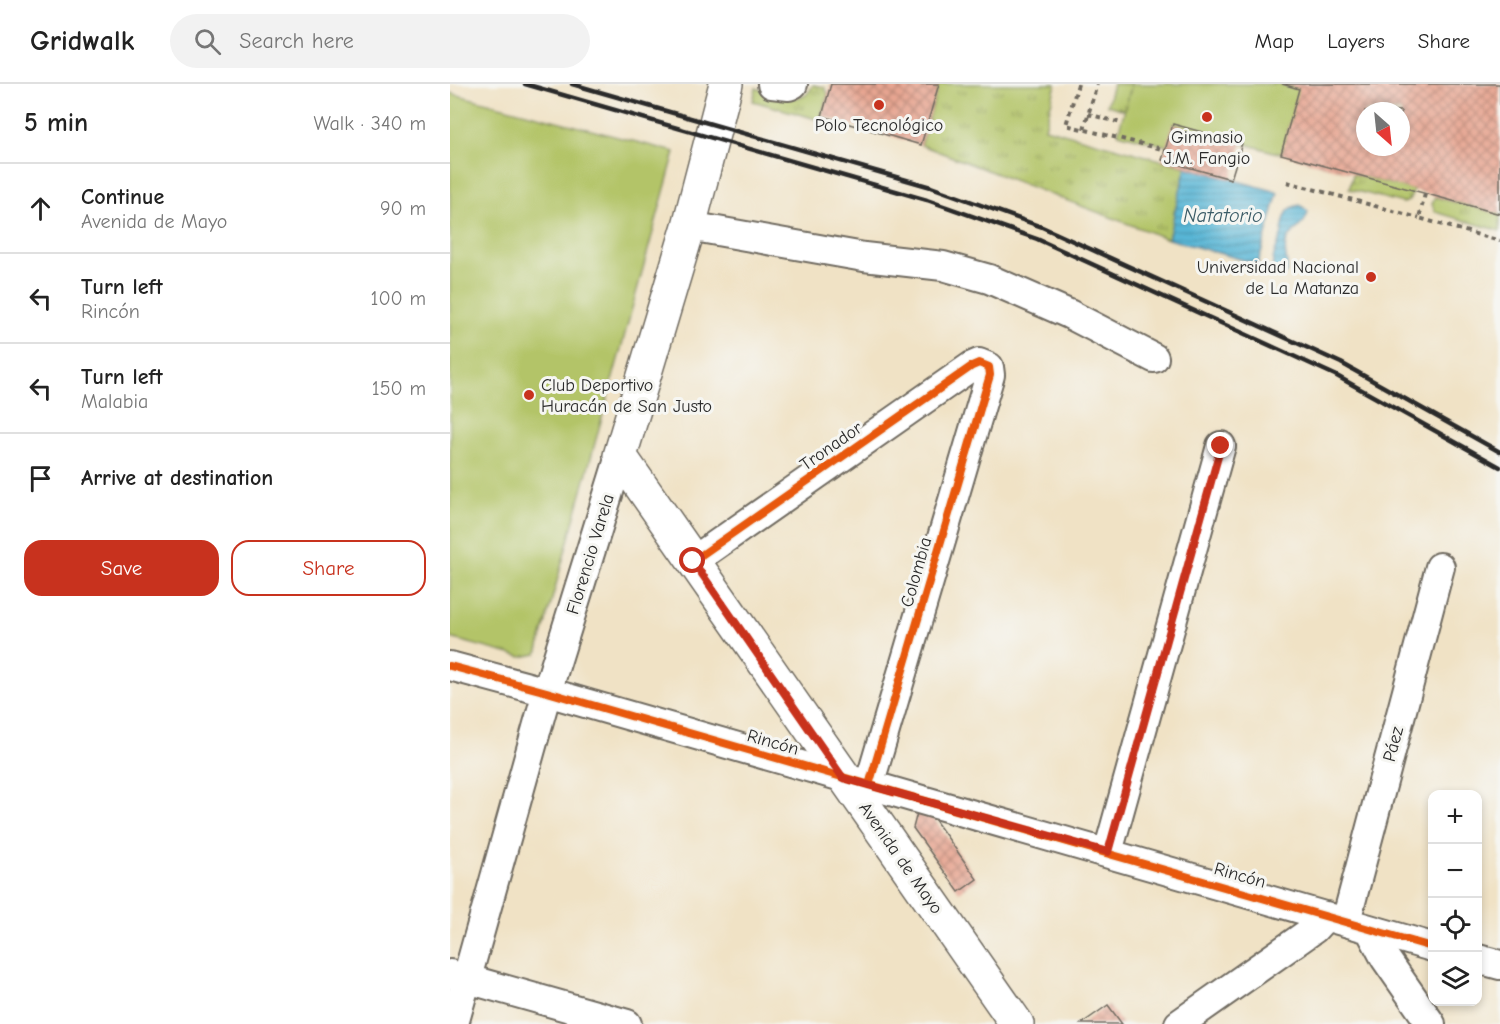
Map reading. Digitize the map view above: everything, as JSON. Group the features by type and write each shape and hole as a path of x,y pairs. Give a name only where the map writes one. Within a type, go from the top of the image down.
{"main road":[{"name":"Florencio Varela","path":"620,456 689,226 726,84"},
{"name":"Avenida de Mayo","path":"620,456 693,561 856,781 1017,1024"}],"street":[{"path":"772,84 789,86 793,84"},
{"path":"689,226 864,257 943,266 977,276 1069,314 1154,358"},
{"name":"Tronador","path":"693,561 972,366 979,363 989,367"},
{"name":"Colombia","path":"856,781 990,375 989,367"},
{"path":"1108,852 1221,446"},
{"name":"Florencio Varela","path":"454,1024 458,976 620,456"},
{"name":"Páez","path":"1347,922 1440,567"},
{"name":"Rincón","path":"450,666 1108,852 1428,946"},
{"path":"1179,1024 1314,929 1347,922 1385,958 1431,1024"},
{"path":"1482,960 1500,965"},
{"path":"458,976 627,1024"}],"path":[{"path":"1078,84 1066,125 1166,150"},
{"path":"1084,129 1096,84"},
{"path":"1088,114 1121,123"},
{"path":"1287,182 1500,241"},
{"path":"1419,218 1425,194"}],"green space":[{"path":"939,84 1056,84 1045,128 1186,167 1168,239 921,145"},
{"path":"1113,84 1132,84 1125,110 1107,105"},
{"name":"Gimnasio J.M. Fangio","path":"1132,84 1280,84 1299,89 1281,154 1174,124 1167,146 1118,133"},
{"path":"813,85 824,87 828,94 820,120 753,101 756,88 780,95 800,97 807,94"},
{"name":"Club Deportivo Huracán de San Justo","path":"450,93 675,152 537,654 521,657 450,638"},
{"path":"1353,174 1414,190 1409,200 1403,203 1349,189"},
{"path":"1435,197 1500,214 1500,231 1435,212 1432,204"}],"water":[{"name":"Natatorio","path":"1186,167 1278,192 1258,264 1168,239"},
{"path":"1300,205 1308,211 1307,216 1288,238 1285,251 1287,273 1282,276 1273,270 1274,257 1287,212 1294,206"}],"building":[{"name":"Polo Tecnológico","path":"831,84 939,84 921,145 822,116"},
{"path":"1282,84 1500,84 1500,214 1281,154 1299,89"},
{"path":"1173,124 1242,143 1231,179 1162,160"},
{"path":"917,813 932,816 977,879 959,892 913,828"},
{"path":"1108,1005 1122,1024 1081,1024"}],"railway":[{"path":"525,84 927,200 1037,239 1335,375 1500,467"},
{"path":"572,84 931,187 1042,227 1341,363 1500,452"}],"cycle path":[{"path":"693,561 972,366 979,363 989,367 990,375 869,785"},
{"path":"450,666 1428,946"}],"place":[{"name":"Polo Tecnológico","path":"879,105"},
{"name":"Gimnasio J.M. Fangio","path":"1207,117"},
{"name":"Universidad Nacional de La Matanza","path":"1371,277"},
{"name":"Club Deportivo Huracán de San Justo","path":"529,395"}],"route":[{"path":"693,561 843,778 1108,852 1221,446"}]}
